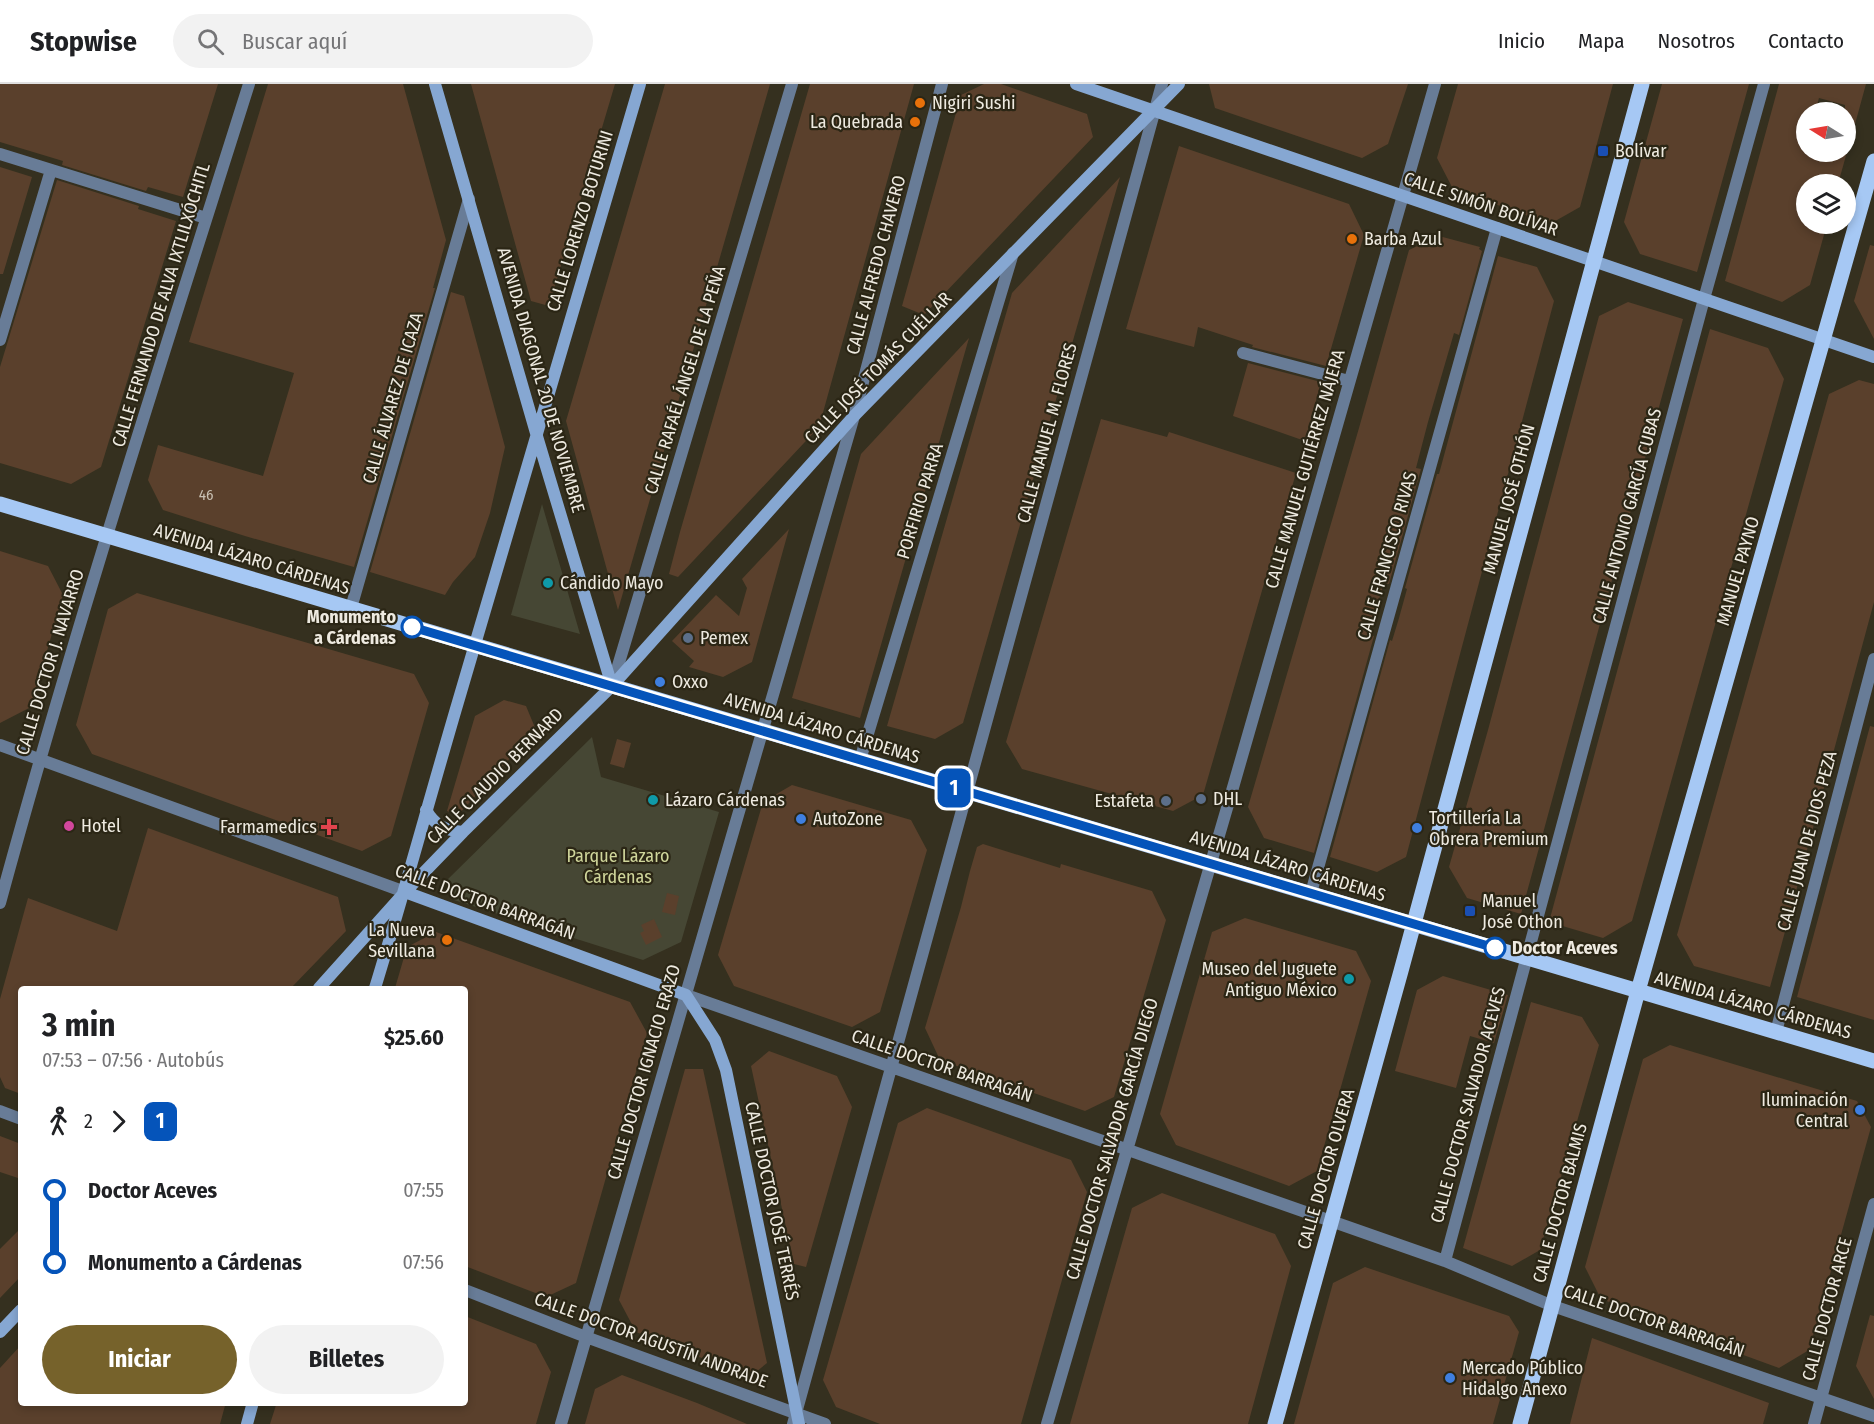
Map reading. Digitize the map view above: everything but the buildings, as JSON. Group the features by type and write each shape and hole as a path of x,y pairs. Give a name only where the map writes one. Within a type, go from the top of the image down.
{"main road":[{"name":"MANUEL JOSÉ OTHÓN","path":"1414,924 1642,84"},
{"name":"MANUEL PAYNO","path":"1638,991 1874,161"},
{"name":"AVENIDA LÁZARO CÁRDENAS","path":"0,504 1874,1061"},
{"name":"CALLE DOCTOR OLVERA","path":"1275,1424 1414,924"},
{"name":"CALLE DOCTOR BALMIS","path":"1520,1424 1638,991"}],"street":[{"name":"CALLE FERNANDO DE ALVA IXTLILXÓCHITL","path":"107,536 249,84"},
{"name":"AVENIDA DIAGONAL 20 DE NOVIEMBRE","path":"435,84 536,434 612,686"},
{"name":"CALLE LORENZO BOTURINI","path":"376,986 640,84"},
{"name":"CALLE RAFAÉL ÁNGEL DE LA PEÑA","path":"612,686 792,84"},
{"name":"CALLE ALFREDO CHAVERO","path":"764,731 854,416 942,84"},
{"name":"CALLE SIMÓN BOLÍVAR","path":"1076,84 1874,357"},
{"name":"CALLE MANUEL M. FLORES","path":"796,1420 1162,84"},
{"name":"CALLE JOSÉ TOMÁS CUÉLLAR","path":"612,686 854,416 1179,84"},
{"name":"CALLE MANUEL GUTIÉRREZ NÁJERA","path":"1211,864 1435,84"},
{"name":"CALLE ANTONIO GARCÍA CUBAS","path":"1526,958 1764,84"},
{"path":"0,154 206,218"},
{"path":"0,340 51,170"},
{"name":"CALLE ÁLVAREZ DE ICAZA","path":"351,608 470,199"},
{"name":"CALLE FRANCISCO RIVAS","path":"1311,893 1497,228"},
{"name":"PORFIRIO PARRA","path":"860,760 1013,253"},
{"path":"1243,353 1349,381"},
{"name":"CALLE DOCTOR J. NAVARRO","path":"0,903 39,759 107,536"},
{"name":"CALLE JUAN DE DIOS PEZA","path":"1776,1032 1874,659"},
{"name":"CALLE CLAUDIO BERNARD","path":"321,986 405,892 463,832 612,686"},
{"name":"CALLE DOCTOR IGNACIO ERAZO","path":"561,1424 764,731"},
{"name":"CALLE DOCTOR BARRAGÁN","path":"0,745 686,995 1444,1261 1553,1306 1874,1416"},
{"path":"426,810 438,826 463,832"},
{"name":"CALLE DOCTOR SALVADOR GARCÍA DIEGO","path":"1047,1424 1211,864"},
{"name":"CALLE DOCTOR SALVADOR ACEVES","path":"1444,1261 1526,958"},
{"name":"CALLE DOCTOR JOSÉ TERRÉS","path":"686,995 715,1040 726,1070 796,1420"},
{"path":"0,1111 18,1118"},
{"name":"CALLE DOCTOR ARCE","path":"1814,1424 1874,1204"},
{"name":"CALLE DOCTOR AGUSTÍN ANDRADE","path":"468,1291 796,1420 825,1424"},
{"path":"0,1332 18,1313"},
{"path":"247,1424 252,1406"}],"green space":[{"path":"542,504 580,634 511,615"},
{"name":"Parque Lázaro Cárdenas","path":"592,737 601,777 719,812 681,942 643,960 454,900 446,881"}],"bus line":[{"name":"1","path":"412,627 1495,948"}],"place":[{"name":"Nigiri Sushi","path":"920,103"},
{"name":"La Quebrada","path":"915,122"},
{"name":"Bolívar","path":"1603,151"},
{"name":"Barba Azul","path":"1352,239"},
{"name":"Cándido Mayo","path":"548,583"},
{"name":"Monumento a Cárdenas","path":"412,627"},
{"name":"Pemex","path":"688,638"},
{"name":"Oxxo","path":"660,682"},
{"name":"DHL","path":"1201,799"},
{"name":"Lázaro Cárdenas","path":"653,800"},
{"name":"Estafeta","path":"1166,801"},
{"name":"AutoZone","path":"801,819"},
{"name":"Hotel","path":"69,826"},
{"name":"Farmamedics","path":"329,827"},
{"name":"Tortillería La Obrera Premium","path":"1417,828"},
{"name":"Manuel José Othon","path":"1470,911"},
{"name":"La Nueva Sevillana","path":"447,940"},
{"name":"Doctor Aceves","path":"1495,948"},
{"name":"Museo del Juguete Antiguo México","path":"1349,979"},
{"name":"Iluminación Central","path":"1860,1110"},
{"name":"Mercado Público Hidalgo Anexo","path":"1450,1378"}]}
